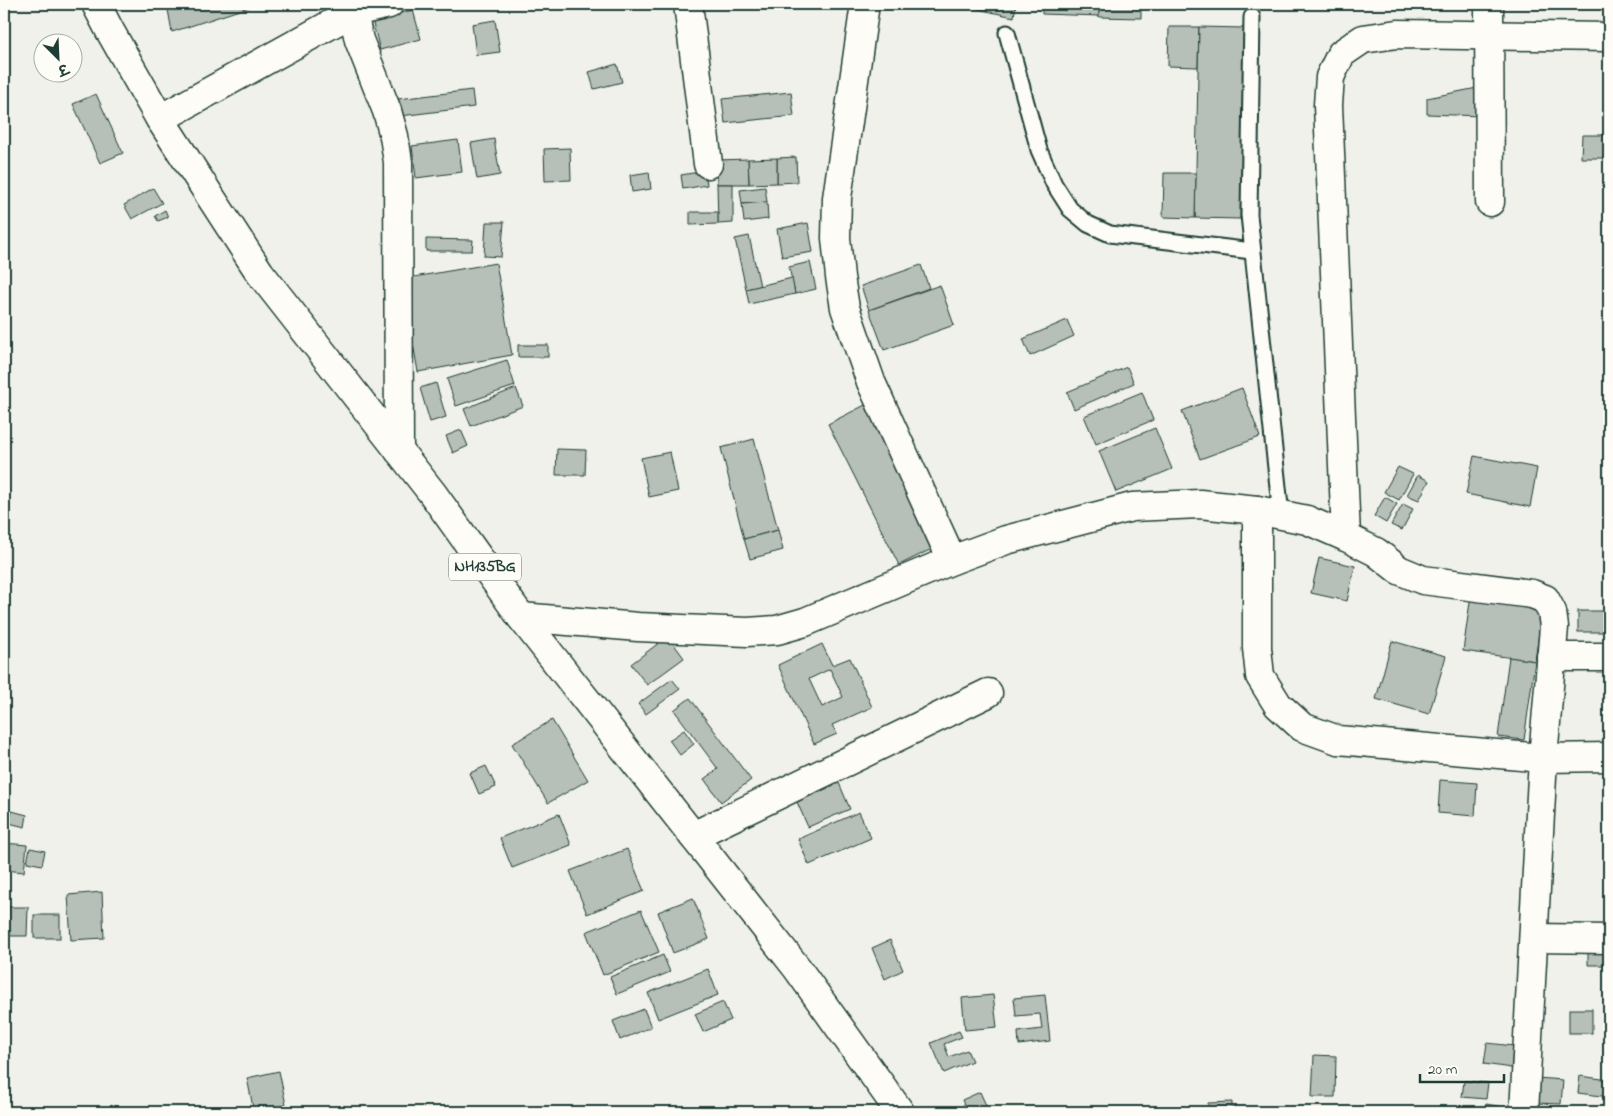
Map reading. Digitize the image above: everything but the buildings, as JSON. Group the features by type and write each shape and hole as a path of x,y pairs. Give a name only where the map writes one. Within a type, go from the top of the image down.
{"main road":[{"name":"NH135BG","path":"96,4 160,119 260,273 433,494 521,617 797,968 900,1112"},
{"path":"160,119 352,8 389,4"},
{"path":"688,4 708,164"},
{"path":"865,4 837,198 836,238 840,277 845,308 871,382 952,560"},
{"path":"1489,4 1490,202"},
{"path":"352,8 359,40 387,110 398,162 399,451"},
{"path":"1346,537 1328,104 1330,77 1341,54 1363,39 1397,34 1609,37"},
{"path":"521,617 638,627 747,632 777,630 805,622 952,560 1006,540 1132,507 1200,504 1308,520 1376,552 1399,570 1423,580 1532,594 1545,599 1552,612 1554,627 1543,758 1524,1112"},
{"path":"1269,513 1257,648 1260,676 1278,705 1302,727 1338,740 1543,758 1609,757"},
{"path":"1551,657 1609,658"},
{"path":"693,836 988,693"},
{"path":"1534,938 1609,939"}],"lane":[{"path":"1252,17 1249,215 1269,513"},
{"path":"1007,33 1039,150 1054,184 1070,209 1088,224 1110,234 1252,251"}]}
